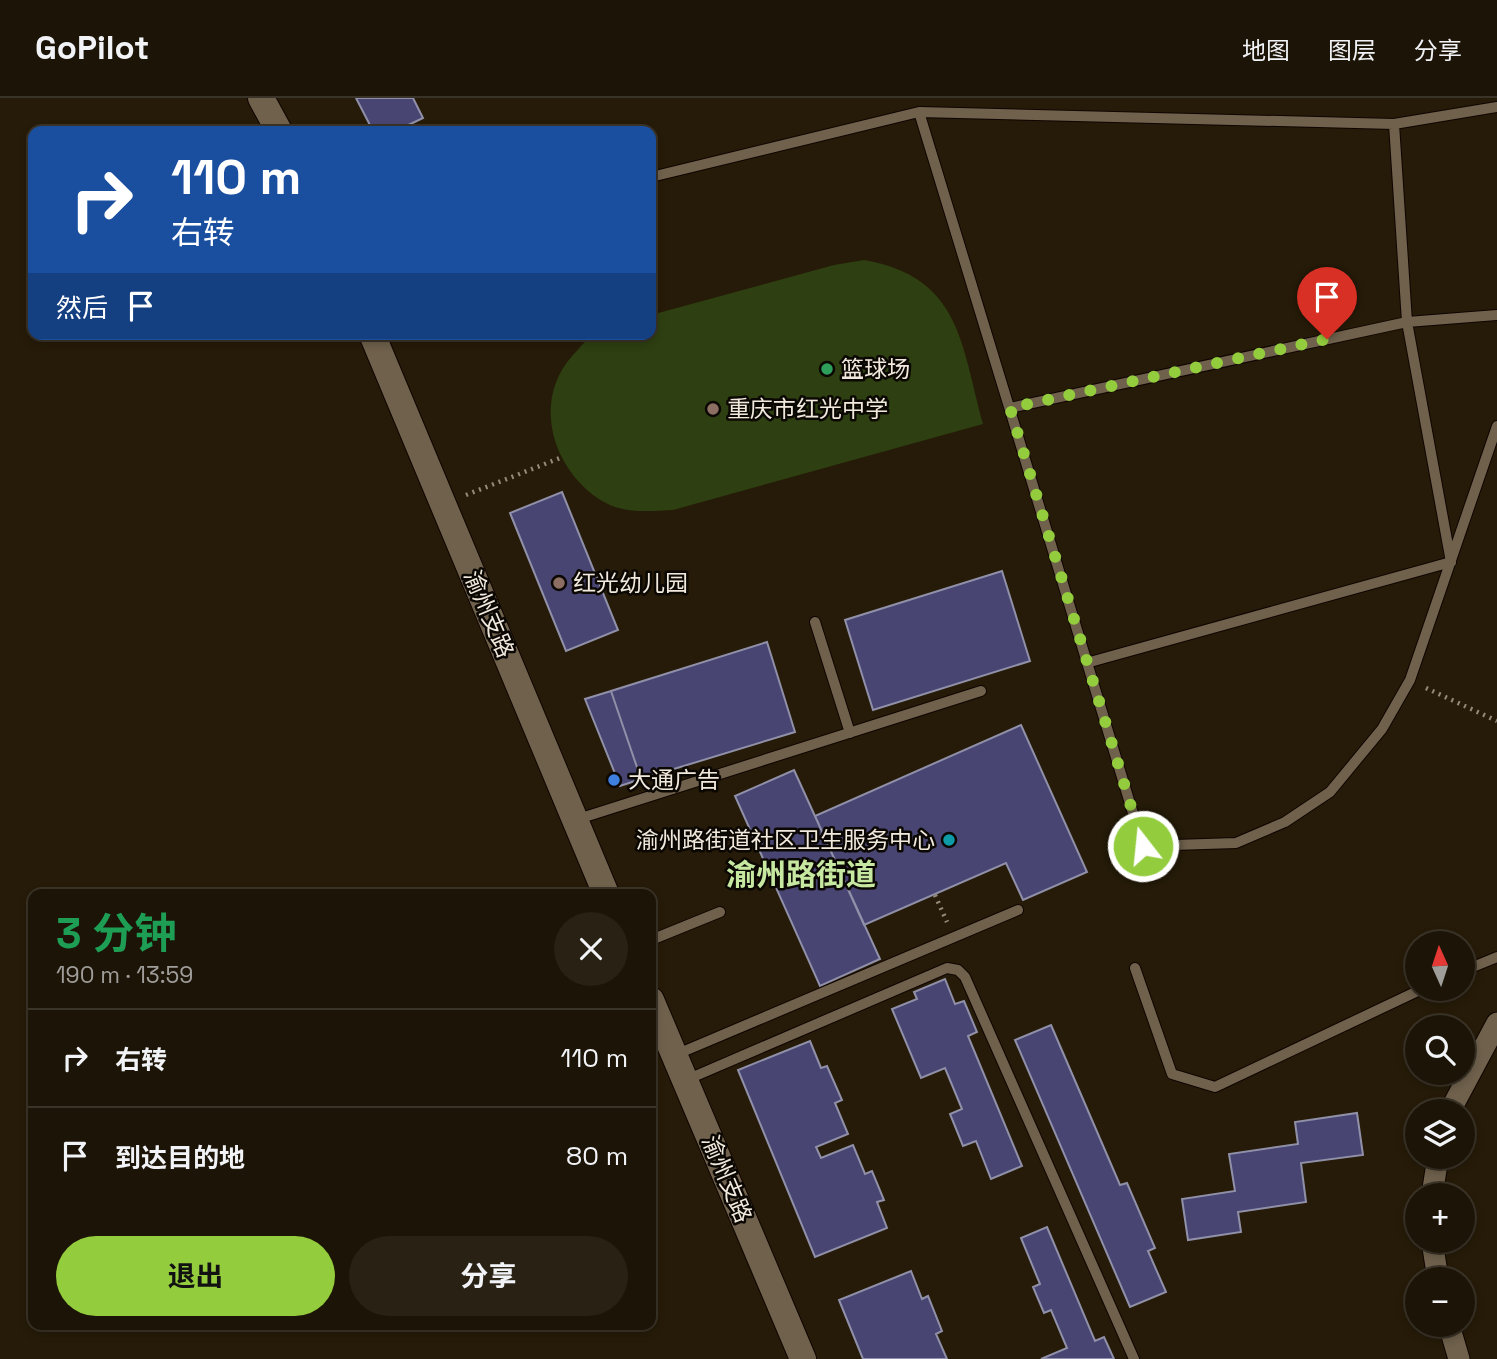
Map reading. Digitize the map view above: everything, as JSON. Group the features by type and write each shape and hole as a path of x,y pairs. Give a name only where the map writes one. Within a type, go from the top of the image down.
{"street":[{"path":"261,98 276,126"},
{"name":"渝州支路","path":"374,340 604,889"},
{"name":"渝州支路","path":"656,1011 803,1359"},
{"path":"1456,1099 1497,1023"},
{"path":"1453,1337 1459,1359"}],"lane":[{"path":"656,176 919,112 1394,124 1497,107"},
{"path":"919,112 1090,662 1143,846 1236,842 1285,822 1330,792 1382,729 1410,680 1497,426"},
{"path":"1394,124 1407,322 1451,562"},
{"path":"1010,408 1407,322 1497,315"},
{"path":"1090,662 1451,562"},
{"path":"815,622 850,733"},
{"path":"575,820 981,691"},
{"path":"675,1055 1018,910"},
{"path":"656,938 720,912"},
{"path":"1475,966 1497,957"},
{"path":"686,1080 947,968 958,970 965,977 1134,1359"},
{"path":"1135,968 1172,1074 1215,1087 1405,997"}],"path":[{"path":"442,504 560,458"},
{"path":"1410,680 1497,721"},
{"path":"934,895 954,937"}],"green space":[{"path":"864,260 896,269 920,282 938,298 952,318 961,341 983,424 673,510 638,511 612,506 587,489 572,473 561,455 554,435 551,415 553,394 560,374 588,340 656,340 656,314 834,265"}],"building":[{"path":"356,98 413,98 423,118 406,126 370,126"},
{"path":"562,492 618,630 566,651 510,513"},
{"path":"1002,571 1030,661 873,710 845,620"},
{"path":"767,642 795,732 641,779 611,691"},
{"path":"611,691 641,779 620,786 585,699"},
{"name":"渝州路街道社区卫生服务中心","path":"1021,725 1087,872 1023,900 1006,863 864,925 815,816"},
{"path":"794,770 880,959 820,986 735,796"},
{"path":"945,979 955,1004 964,1001 977,1032 968,1036 1022,1166 991,1179 976,1141 963,1146 950,1114 962,1109 945,1068 921,1078 892,1009 917,999 914,992"},
{"path":"1051,1025 1120,1185 1127,1183 1155,1248 1148,1251 1166,1292 1130,1307 1015,1040"},
{"path":"810,1041 821,1068 827,1066 842,1100 835,1103 848,1134 816,1147 821,1158 853,1145 865,1174 872,1171 884,1200 877,1202 887,1228 815,1257 738,1070"},
{"path":"1357,1113 1363,1155 1301,1163 1306,1202 1238,1212 1241,1232 1188,1240 1182,1199 1235,1191 1229,1154 1298,1144 1295,1122"},
{"path":"1047,1227 1095,1341 1104,1337 1114,1359 1041,1359 1067,1348 1051,1310 1044,1313 1033,1287 1040,1284 1021,1238"},
{"path":"911,1271 922,1299 928,1296 942,1331 936,1334 947,1359 863,1359 839,1300"}],"place":[{"name":"篮球场","path":"827,369"},
{"name":"重庆市红光中学","path":"713,409"},
{"name":"红光幼儿园","path":"559,583"},
{"name":"大通广告","path":"614,780"},
{"name":"渝州路街道社区卫生服务中心","path":"949,840"}],"district":[{"name":"渝州路街道","path":"801,875"}],"route":[{"path":"1143,846 1090,662 1010,408 1327,339"}]}
